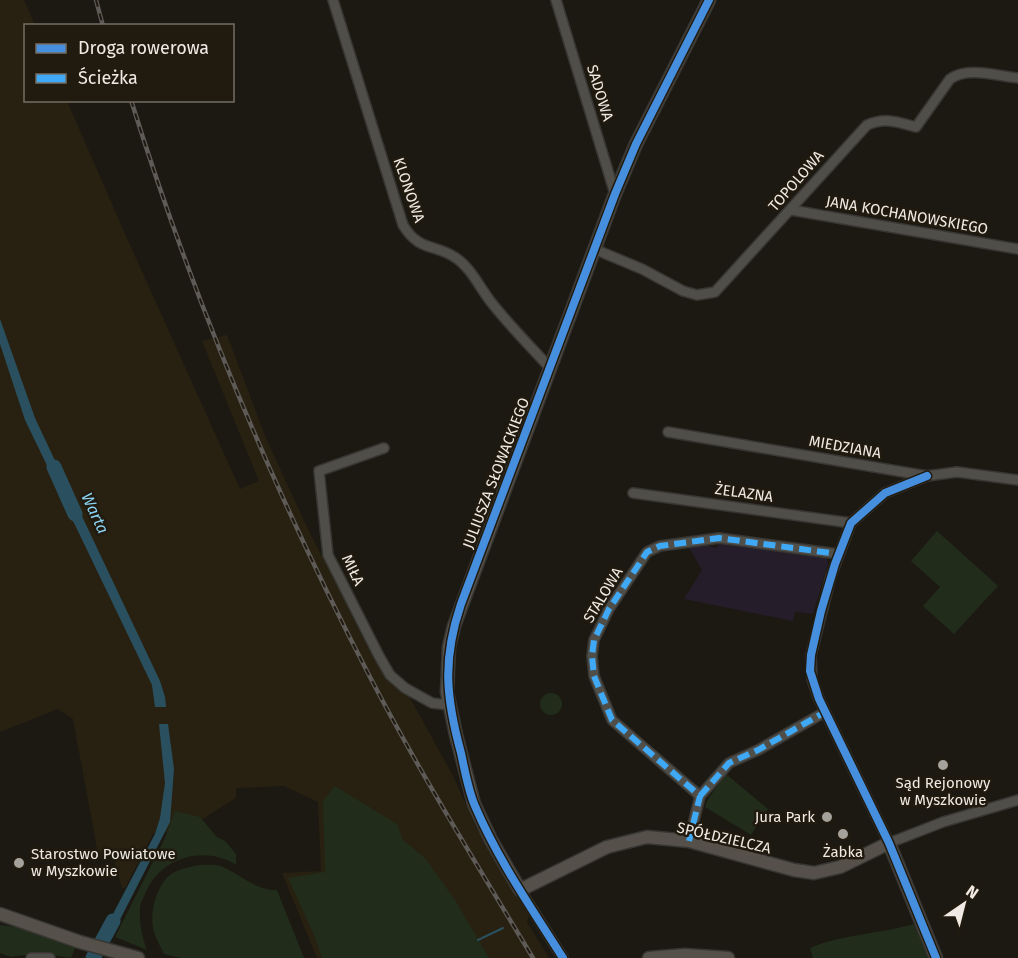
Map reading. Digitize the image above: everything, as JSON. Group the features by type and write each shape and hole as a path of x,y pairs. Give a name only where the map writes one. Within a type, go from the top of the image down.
{"street":[{"name":"KLONOWA","path":"333,0 403,225 408,234 420,244 457,258 498,310 550,368"},
{"name":"SADOWA","path":"556,0 615,194"},
{"name":"JULIUSZA SŁOWACKIEGO","path":"562,958 491,840 474,804 449,705 447,668 454,626 615,194 636,144 709,0"},
{"name":"TOPOLOWA","path":"594,249 642,269 683,291 704,295 715,292 867,125 888,120 916,127 950,79 965,72 1018,78"},
{"name":"JANA KOCHANOWSKIEGO","path":"791,210 1018,249"},
{"name":"MIEDZIANA","path":"668,432 927,476 957,472 1018,480"},
{"name":"MIŁA","path":"384,448 319,471 328,555 390,675 405,688 432,703 449,705"},
{"path":"927,476 885,493 851,523 838,554 811,655 812,680 825,712 889,843 936,958"},
{"name":"ŻELAZNA","path":"633,493 851,523"},
{"name":"STALOWA","path":"700,796 612,720 598,688 592,665 594,640 609,609 647,552 669,545 719,538 838,554"},
{"path":"689,841 700,796 729,763 758,750 825,712"},
{"path":"889,843 943,822 1018,800"},
{"name":"SPÓŁDZIELCZA","path":"520,890 606,847 647,837 689,841 794,870 814,873 827,872 840,867 889,843"},
{"path":"0,914 87,944 138,958"},
{"path":"0,922 21,922"},
{"path":"648,958 685,955 728,958"},
{"path":"31,958 50,958"}],"shaded area":[{"path":"0,0 24,0 35,24 24,24 24,102 67,102 240,489 259,481 202,341 227,335 265,436 305,523 374,660 391,684 410,698 453,776 477,829 529,916 527,922 549,958 317,958 282,873 321,871 318,802 284,786 236,788 236,798 185,830 153,834 125,888 122,888 113,856 99,859 73,719 58,709 0,732"},
{"path":"719,544 826,557 828,563 813,614 795,612 793,621 684,599 702,570 688,546 709,545 716,548"}],"green space":[{"path":"937,531 998,586 954,634 923,606 940,587 911,561"},
{"path":"551,693 559,696 562,704 559,712 551,715 543,712 540,704 543,696"},
{"path":"726,774 768,809 751,835 705,807"},
{"path":"335,786 397,824 403,840 425,858 455,900 489,958 322,958 288,878 325,872 323,801"},
{"path":"175,811 200,817 236,854 236,865 224,859 198,856 185,858 162,870 153,880 140,907 141,930 147,950 115,937 165,838"},
{"path":"199,865 220,866 263,888 277,890 304,958 181,958 164,954 155,934 152,920 158,891 171,874"},
{"path":"914,924 928,958 813,958 810,948 848,937"},
{"path":"0,925 24,928 76,946 71,958 38,953 11,957 0,953"}],"water":[{"path":"0,319 35,418 65,482 57,486 25,420 0,344"},
{"path":"71,493 160,681 166,707 155,707 152,685 62,498"},
{"path":"159,724 168,724 174,769 170,822 109,941 98,938 103,933 155,834 160,818 165,783"}],"waterway":[{"name":"Warta","path":"54,467 75,514"},
{"name":"Warta","path":"93,958 113,921"},
{"path":"478,940 503,928"}],"railway":[{"path":"96,0 102,24"},
{"path":"132,102 181,248 209,321 238,394 301,537 389,713 449,819 533,958"}],"marked path":[{"path":"689,841 700,796 612,720 594,676 592,656 594,640 609,609 647,552 660,546 719,538 838,554"},
{"path":"700,796 729,763 758,750 825,712"}],"cycle path":[{"path":"563,958 505,865 473,800 449,696 451,643 461,604 615,194 636,144 709,0"},
{"path":"927,476 885,493 851,523 835,564 821,611 811,655 810,671 819,699 889,843 936,958"}],"place":[{"name":"Sąd Rejonowy w Myszkowie","path":"943,765"},
{"name":"Jura Park","path":"827,817"},
{"name":"Żabka","path":"843,834"},
{"name":"Starostwo Powiatowe w Myszkowie","path":"19,863"}]}
